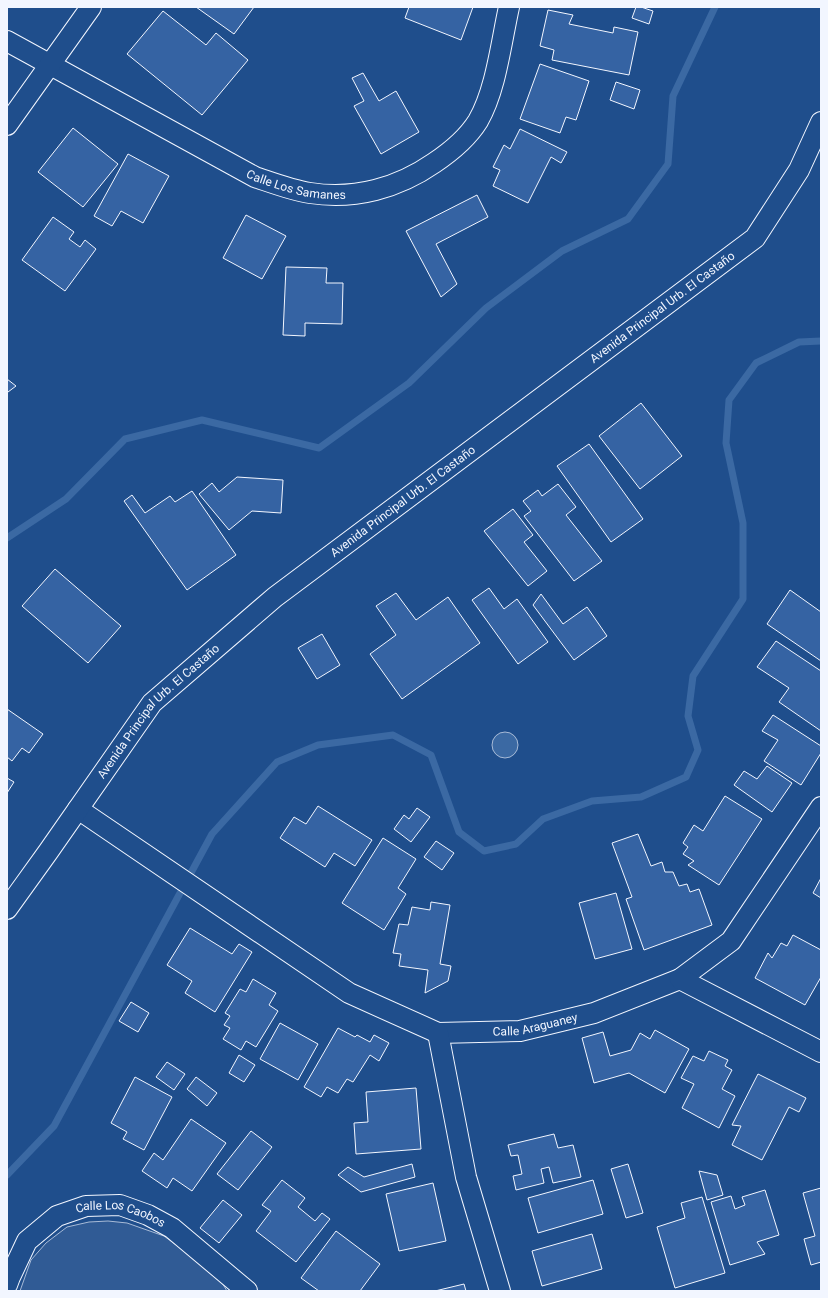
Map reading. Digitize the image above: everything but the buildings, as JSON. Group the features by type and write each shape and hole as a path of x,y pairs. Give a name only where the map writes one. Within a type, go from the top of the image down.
{"street":[{"path":"7,125 91,7"},
{"name":"Calle Los Samanes","path":"7,41 255,177 281,186 311,193 343,195 384,188 406,180 444,156 460,142 477,122 486,105 492,87 509,7"},
{"name":"Avenida Principal Urb. El Castaño","path":"7,908 152,703 275,597 755,238 800,170 821,122"},
{"name":"Calle Araguaney","path":"78,809 349,993 438,1033 520,1031 594,1013 680,979 731,942 821,807"},
{"path":"680,979 821,1052"},
{"path":"438,1033 466,1177 500,1291"},
{"name":"Calle Los Caobos","path":"7,1285 27,1241 57,1216 86,1206 120,1206 148,1215 172,1228 247,1291"}],"shaded area":[{"path":"505,732 514,736 518,745 514,754 505,758 496,754 492,745 496,736"},
{"path":"108,1221 127,1223 164,1236 218,1276 227,1291 20,1291 31,1260 46,1243 67,1227 89,1222"}],"waterway":[{"path":"7,538 66,499 125,439 202,420 319,448 409,383 486,308 562,251 628,219 668,164 673,96 715,7"},
{"path":"7,1175 54,1126 212,834 277,762 318,745 393,735 431,755 459,832 484,851 516,844 543,819 592,801 641,797 686,777 698,750 688,716 693,676 743,599 743,523 726,443 729,400 756,363 799,342 821,341"}]}
